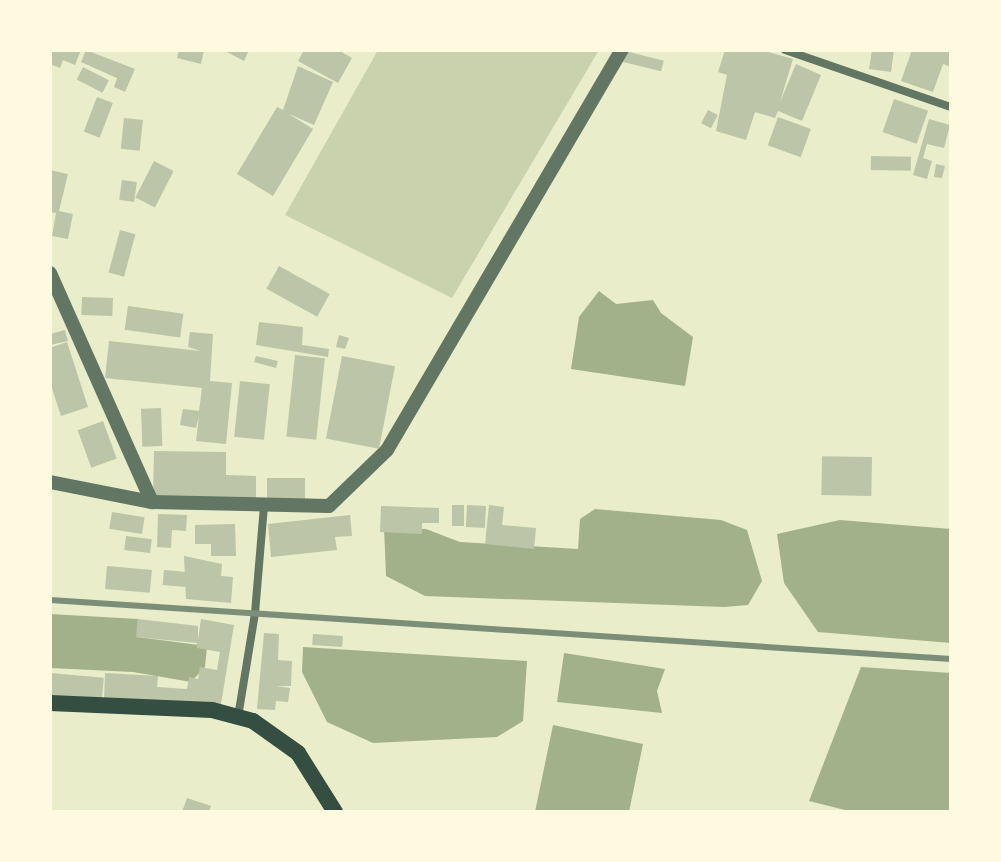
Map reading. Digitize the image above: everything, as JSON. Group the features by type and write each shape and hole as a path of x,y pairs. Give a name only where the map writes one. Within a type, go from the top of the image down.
{"main road":[{"path":"50,703 212,710 253,721 298,753 335,812"}],"street":[{"path":"50,482 152,502 329,506 387,450 622,50"},
{"path":"785,50 951,107"},
{"path":"50,273 152,502"},
{"path":"238,717 255,613 264,506"}],"shaded area":[{"path":"378,50 599,50 452,298 285,215"},
{"path":"599,291 616,304 653,300 661,313 693,337 685,386 571,369 579,317"},
{"path":"595,509 721,520 747,530 762,581 748,605 724,607 425,596 386,576 384,527 426,529 460,542 578,549 580,519"},
{"path":"840,520 951,529 951,643 818,632 784,583 777,534"},
{"path":"50,614 138,619 137,637 207,646 205,667 191,682 133,672 50,668"},
{"path":"303,647 527,661 523,721 497,737 373,743 327,722 302,672"},
{"path":"564,653 665,669 657,691 662,713 557,702"},
{"path":"861,667 951,673 951,812 853,812 809,801"},
{"path":"553,725 643,744 629,812 535,812"}],"building":[{"path":"50,50 81,50 75,65 63,60 60,68 50,64"},
{"path":"86,50 135,69 125,92 114,87 117,78 81,62"},
{"path":"179,50 204,50 201,64 177,58"},
{"path":"223,50 249,50 244,61"},
{"path":"304,50 338,50 352,58 338,83 298,61"},
{"path":"725,50 761,50 793,59 780,102 796,64 821,75 802,121 778,111 775,118 755,112 746,140 716,131 727,75 718,72"},
{"path":"872,50 894,50 891,72 869,69"},
{"path":"912,50 951,50 951,67 943,64 933,92 901,81"},
{"path":"625,51 664,61 661,71 622,62"},
{"path":"298,66 333,82 314,125 289,114 313,129 273,196 237,174 277,107 283,110"},
{"path":"83,67 109,80 102,93 77,79"},
{"path":"97,97 113,103 100,138 84,132"},
{"path":"894,99 928,111 917,144 883,132"},
{"path":"708,110 718,115 711,128 701,123"},
{"path":"778,117 811,129 801,157 768,145"},
{"path":"124,118 143,120 140,151 121,149"},
{"path":"929,119 950,125 944,148 927,144 923,158 932,161 927,179 913,175"},
{"path":"871,156 911,157 911,171 871,170"},
{"path":"154,161 174,171 155,208 135,198"},
{"path":"936,164 945,166 942,178 934,177"},
{"path":"50,170 68,174 59,211 73,214 68,239 52,236 56,213 50,212"},
{"path":"122,180 137,182 134,202 119,200"},
{"path":"120,230 135,234 124,277 109,273"},
{"path":"279,266 330,294 317,317 266,289"},
{"path":"82,297 113,298 112,316 81,315"},
{"path":"128,306 183,314 180,338 125,330"},
{"path":"259,322 303,327 302,345 329,349 328,357 256,345"},
{"path":"65,330 68,341 50,345 50,334"},
{"path":"190,332 213,334 210,381 232,383 226,444 196,441 199,416 196,428 180,425 183,409 199,411 202,388 105,378 109,341 201,351 188,347"},
{"path":"339,335 349,338 345,349 336,347"},
{"path":"67,342 88,407 61,416 50,382 50,348"},
{"path":"295,355 325,358 316,440 286,437"},
{"path":"256,356 278,361 276,368 254,362"},
{"path":"342,356 395,366 379,449 326,438"},
{"path":"240,381 270,384 264,440 234,437"},
{"path":"161,408 162,446 142,447 141,409"},
{"path":"103,421 117,459 91,468 78,430"},
{"path":"154,451 226,452 226,475 256,476 256,499 153,498"},
{"path":"822,456 872,457 871,496 821,495"},
{"path":"267,478 305,478 305,502 267,502"},
{"path":"452,505 464,505 464,526 452,526"},
{"path":"467,505 486,506 485,528 466,527"},
{"path":"489,505 504,507 502,525 536,528 534,549 485,544"},
{"path":"381,506 439,508 439,523 422,523 422,534 380,532"},
{"path":"112,512 145,517 142,534 109,529"},
{"path":"158,514 187,515 186,531 172,530 171,548 157,547"},
{"path":"350,515 352,536 335,537 337,550 271,557 268,524"},
{"path":"235,524 236,556 211,556 211,544 195,544 195,525"},
{"path":"126,536 152,539 150,553 124,550"},
{"path":"184,556 222,564 221,576 233,577 231,603 186,599"},
{"path":"107,566 152,570 150,593 105,589"},
{"path":"164,570 187,572 186,587 163,585"},
{"path":"138,619 198,626 198,640 201,619 234,625 220,710 104,700 105,673 158,676 157,687 187,689 189,677 198,679 200,667 217,670 220,652 197,648 197,643 136,637"},
{"path":"264,633 279,634 278,660 292,661 291,686 276,686 290,688 288,702 276,701 275,710 257,709"},
{"path":"313,634 343,636 342,647 312,645"},
{"path":"50,673 104,678 102,704 50,699"},
{"path":"187,798 211,806 209,812 182,812"}],"railway":[{"path":"50,600 951,659"}]}
